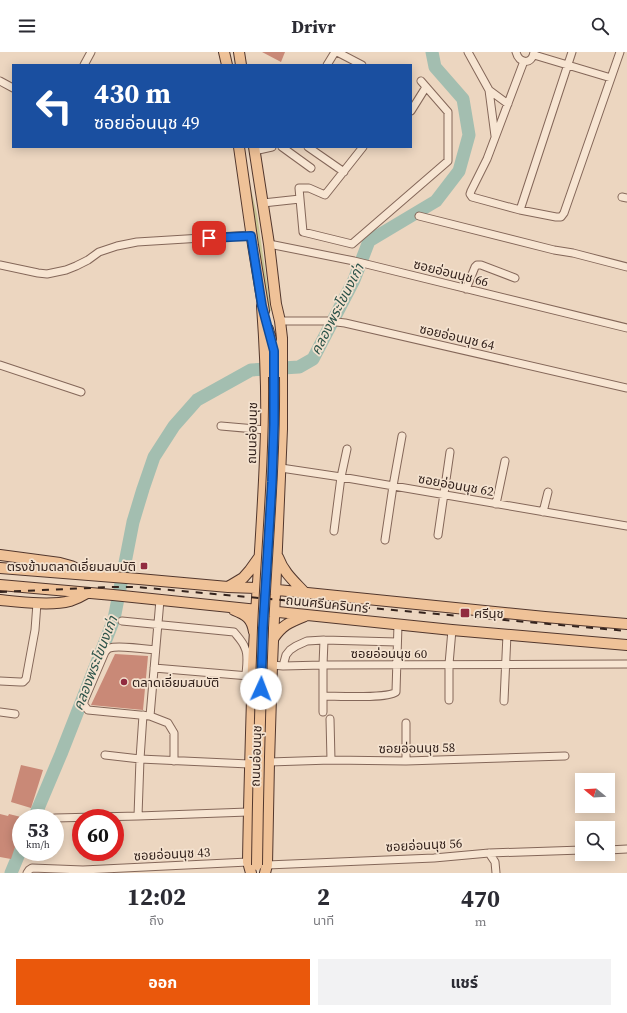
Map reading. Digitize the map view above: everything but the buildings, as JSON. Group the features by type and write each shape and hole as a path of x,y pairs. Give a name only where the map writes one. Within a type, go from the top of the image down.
{"main road":[{"path":"224,52 227,64"},
{"path":"239,52 241,64"},
{"name":"ถนนอ่อนนุช","path":"239,148 262,306 266,404 262,528 257,610 253,666 249,676 248,812 253,868"},
{"name":"ถนนอ่อนนุช","path":"254,149 282,338 283,402 272,665 266,869"},
{"name":"ถนนอ่อนนุช","path":"253,868 263,628 272,489 276,304"},
{"name":"ถนนอ่อนนุช","path":"262,306 274,351"},
{"path":"262,528 266,534 270,536 275,534 278,529"},
{"path":"0,555 60,563 71,566 90,575"},
{"path":"277,555 282,566 291,579 305,593"},
{"path":"228,587 243,578 260,556"},
{"name":"ถนนศรีนครินทร์","path":"0,568 228,587 258,588 627,624"},
{"name":"ถนนศรีนครินทร์","path":"0,585 274,611 452,630 627,644"},
{"path":"0,600 37,603 62,603 77,599 87,593"},
{"path":"225,607 244,615 251,621 255,638"},
{"path":"273,639 278,631 289,623 307,615"},
{"path":"253,666 265,659 272,665"}],"street":[{"path":"85,64 91,52"},
{"path":"328,64 336,52 360,64"},
{"path":"468,52 488,90 495,138"},
{"path":"516,52 520,60 528,61 532,58 534,53 567,65 611,78"},
{"path":"520,210 572,52"},
{"path":"524,61 487,159 470,194 472,197 520,210 561,217 564,213 620,52"},
{"path":"0,81 12,87"},
{"path":"362,148 325,195 309,188 299,188 303,232 352,244 448,161 448,112 421,81"},
{"path":"412,109 426,87"},
{"path":"488,90 508,104"},
{"path":"283,148 311,168"},
{"path":"309,148 344,172"},
{"path":"263,203 300,198"},
{"path":"419,216 627,267"},
{"path":"0,273 1,265 38,273 47,274 56,272 76,266 99,252 136,242 251,236"},
{"name":"ซอยอ่อนนุช 66","path":"269,244 354,261 369,266 627,328"},
{"path":"466,289 477,265 481,265 515,278"},
{"name":"ซอยอ่อนนุช 64","path":"280,321 328,321 344,323 627,388"},
{"path":"0,366 82,392"},
{"path":"221,426 266,430"},
{"path":"385,540 402,436"},
{"path":"334,531 341,477 347,449"},
{"path":"438,535 450,452"},
{"path":"496,504 505,461"},
{"name":"ซอยอ่อนนุช 62","path":"281,468 627,526"},
{"path":"544,512 548,492"},
{"path":"138,816 140,759 154,668 160,600"},
{"path":"0,681 23,682 26,679 37,603"},
{"path":"122,621 234,632 245,647 249,676 154,668"},
{"path":"323,696 377,696 392,695 396,692 398,624"},
{"path":"449,700 449,664 452,630"},
{"path":"504,701 507,634"},
{"path":"283,666 286,656 290,650 307,642 324,640 397,642"},
{"path":"323,712 324,640"},
{"path":"155,650 120,648 108,649 105,652 84,701 84,705 88,710 147,715 168,723 174,733 174,761"},
{"name":"ซอยอ่อนนุช 60","path":"272,665 627,664"},
{"path":"0,712 15,714"},
{"path":"330,719 331,760"},
{"path":"406,723 406,761"},
{"path":"105,755 140,759 249,764"},
{"name":"ซอยอ่อนนุช 58","path":"269,762 331,760 406,761 565,756"},
{"path":"64,818 248,812"},
{"path":"615,850 627,849"},
{"name":"ซอยอ่อนนุช 56","path":"266,869 489,853 575,850"},
{"path":"489,853 495,862 496,873"},
{"name":"ซอยอ่อนนุช 43","path":"27,873 32,868 83,871 253,868"}],"shaded area":[{"path":"244,148 249,181 257,214 271,311 268,311 252,212"}],"waterway":[{"name":"คลองพระโขนงเก่า","path":"38,809 114,619 133,522 154,457 174,426 197,400 251,370 299,367 313,359 354,280 369,241 436,201 459,171 469,135 463,99 435,67 432,52"},
{"name":"คลองพระโขนงเก่า","path":"11,873 16,861"}],"railway":[{"path":"0,592 136,587 627,631"}],"place":[{"name":"ตรงข้ามตลาดเอี่ยมสมบัติ","path":"144,566"},
{"name":"ศรีนุช","path":"465,613"},
{"name":"ตลาดเอี่ยมสมบัติ","path":"124,682"}],"route":[{"path":"209,238 251,236 262,306 274,351 273,452 261,689"}]}
